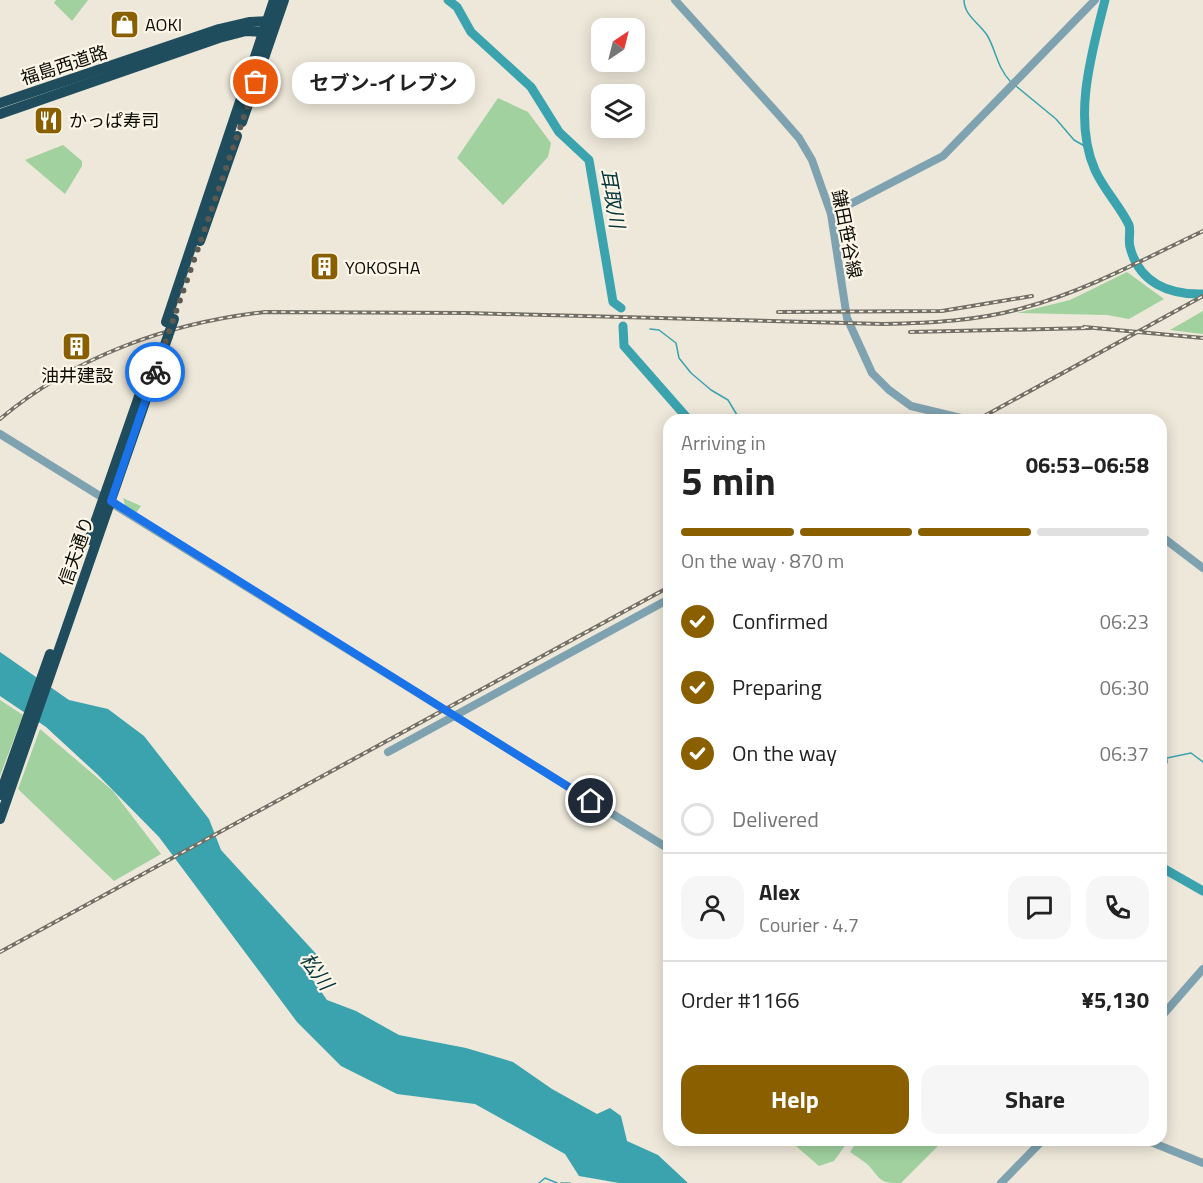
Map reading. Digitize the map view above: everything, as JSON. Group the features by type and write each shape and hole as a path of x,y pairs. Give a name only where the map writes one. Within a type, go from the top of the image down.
{"highway":[{"path":"270,27 274,0"},
{"path":"270,27 284,0"},
{"name":"福島西道路","path":"0,104 219,28 270,27"},
{"name":"福島西道路","path":"0,114 219,38 270,27"},
{"name":"信夫通り","path":"0,819 4,791 170,321 237,117 270,27"}],"street":[{"name":"鎌田笹谷線","path":"675,0 799,138 812,160 831,214 847,318 872,374 898,398 911,406 944,414"},
{"path":"831,214 944,156 1092,2"},
{"path":"0,434 663,845"},
{"path":"1167,541 1203,568"},
{"path":"388,752 663,602"},
{"path":"1167,1010 1203,969"},
{"path":"1001,1183 1037,1146"},
{"path":"1161,1146 1203,1163"}],"green space":[{"path":"56,0 88,0 72,21 54,3"},
{"path":"498,98 528,112 551,143 548,157 503,205 457,158"},
{"path":"63,145 82,161 82,166 65,194 25,160"},
{"path":"1127,272 1164,299 1129,319 1107,315 1017,313 1070,300"},
{"path":"1203,311 1203,334 1170,330"},
{"path":"123,498 141,506 135,514 126,508"},
{"path":"0,700 23,715 0,776"},
{"path":"40,729 113,791 161,854 114,881 18,789"},
{"path":"796,1146 845,1146 834,1161 819,1166"},
{"path":"854,1146 938,1146 901,1183 882,1180 868,1165 850,1152"}],"water":[{"path":"0,652 69,700 108,709 144,736 209,819 221,850 318,956 311,977 327,1000 356,1011 399,1035 466,1048 513,1062 552,1089 597,1114 610,1108 621,1116 627,1141 658,1155 688,1183 619,1183 579,1176 565,1154 475,1104 397,1094 341,1066 297,1022 159,837 97,774 46,727 0,696"}],"waterway":[{"name":"耳取川","path":"448,0 457,7 471,32 531,87 559,132 589,160 613,302 621,308"},
{"path":"964,0 966,10 987,35 1002,70 1010,81"},
{"path":"1105,0 1086,85 1085,129 1088,150 1095,170 1129,225 1130,247 1140,270 1148,278 1167,289 1203,294"},
{"path":"1016,86 1056,119 1074,140 1088,148"},
{"name":"耳取川","path":"623,326 624,346 684,414"},
{"path":"650,329 659,330 676,343 679,358 691,373 711,390 728,400 736,414"},
{"path":"1167,758 1191,753 1203,762"},
{"name":"耳取川","path":"1167,870 1203,891"},
{"path":"539,1183 545,1178 557,1183"},
{"path":"561,1183 570,1183"}],"railway":[{"path":"0,419 29,397 91,360 159,334 229,317 265,312 466,313 883,324 953,320 989,316 1069,293 1203,231"},
{"path":"778,312 942,311 1032,296"},
{"path":"988,414 1203,296"},
{"path":"1084,327 1203,338"},
{"path":"910,332 1090,328"},
{"path":"0,952 663,590"}],"way so far":[{"path":"155,372 256,82"}],"place":[{"name":"AOKI","path":"124,24"},
{"name":"セブン-イレブン","path":"256,82"},
{"name":"かっぱ寿司","path":"48,120"},
{"name":"YOKOSHA","path":"324,267"},
{"name":"油井建設","path":"77,346"}],"route":[{"path":"155,372 111,501 591,801"}],"water label":[{"name":"松川","path":"317,971"}]}
